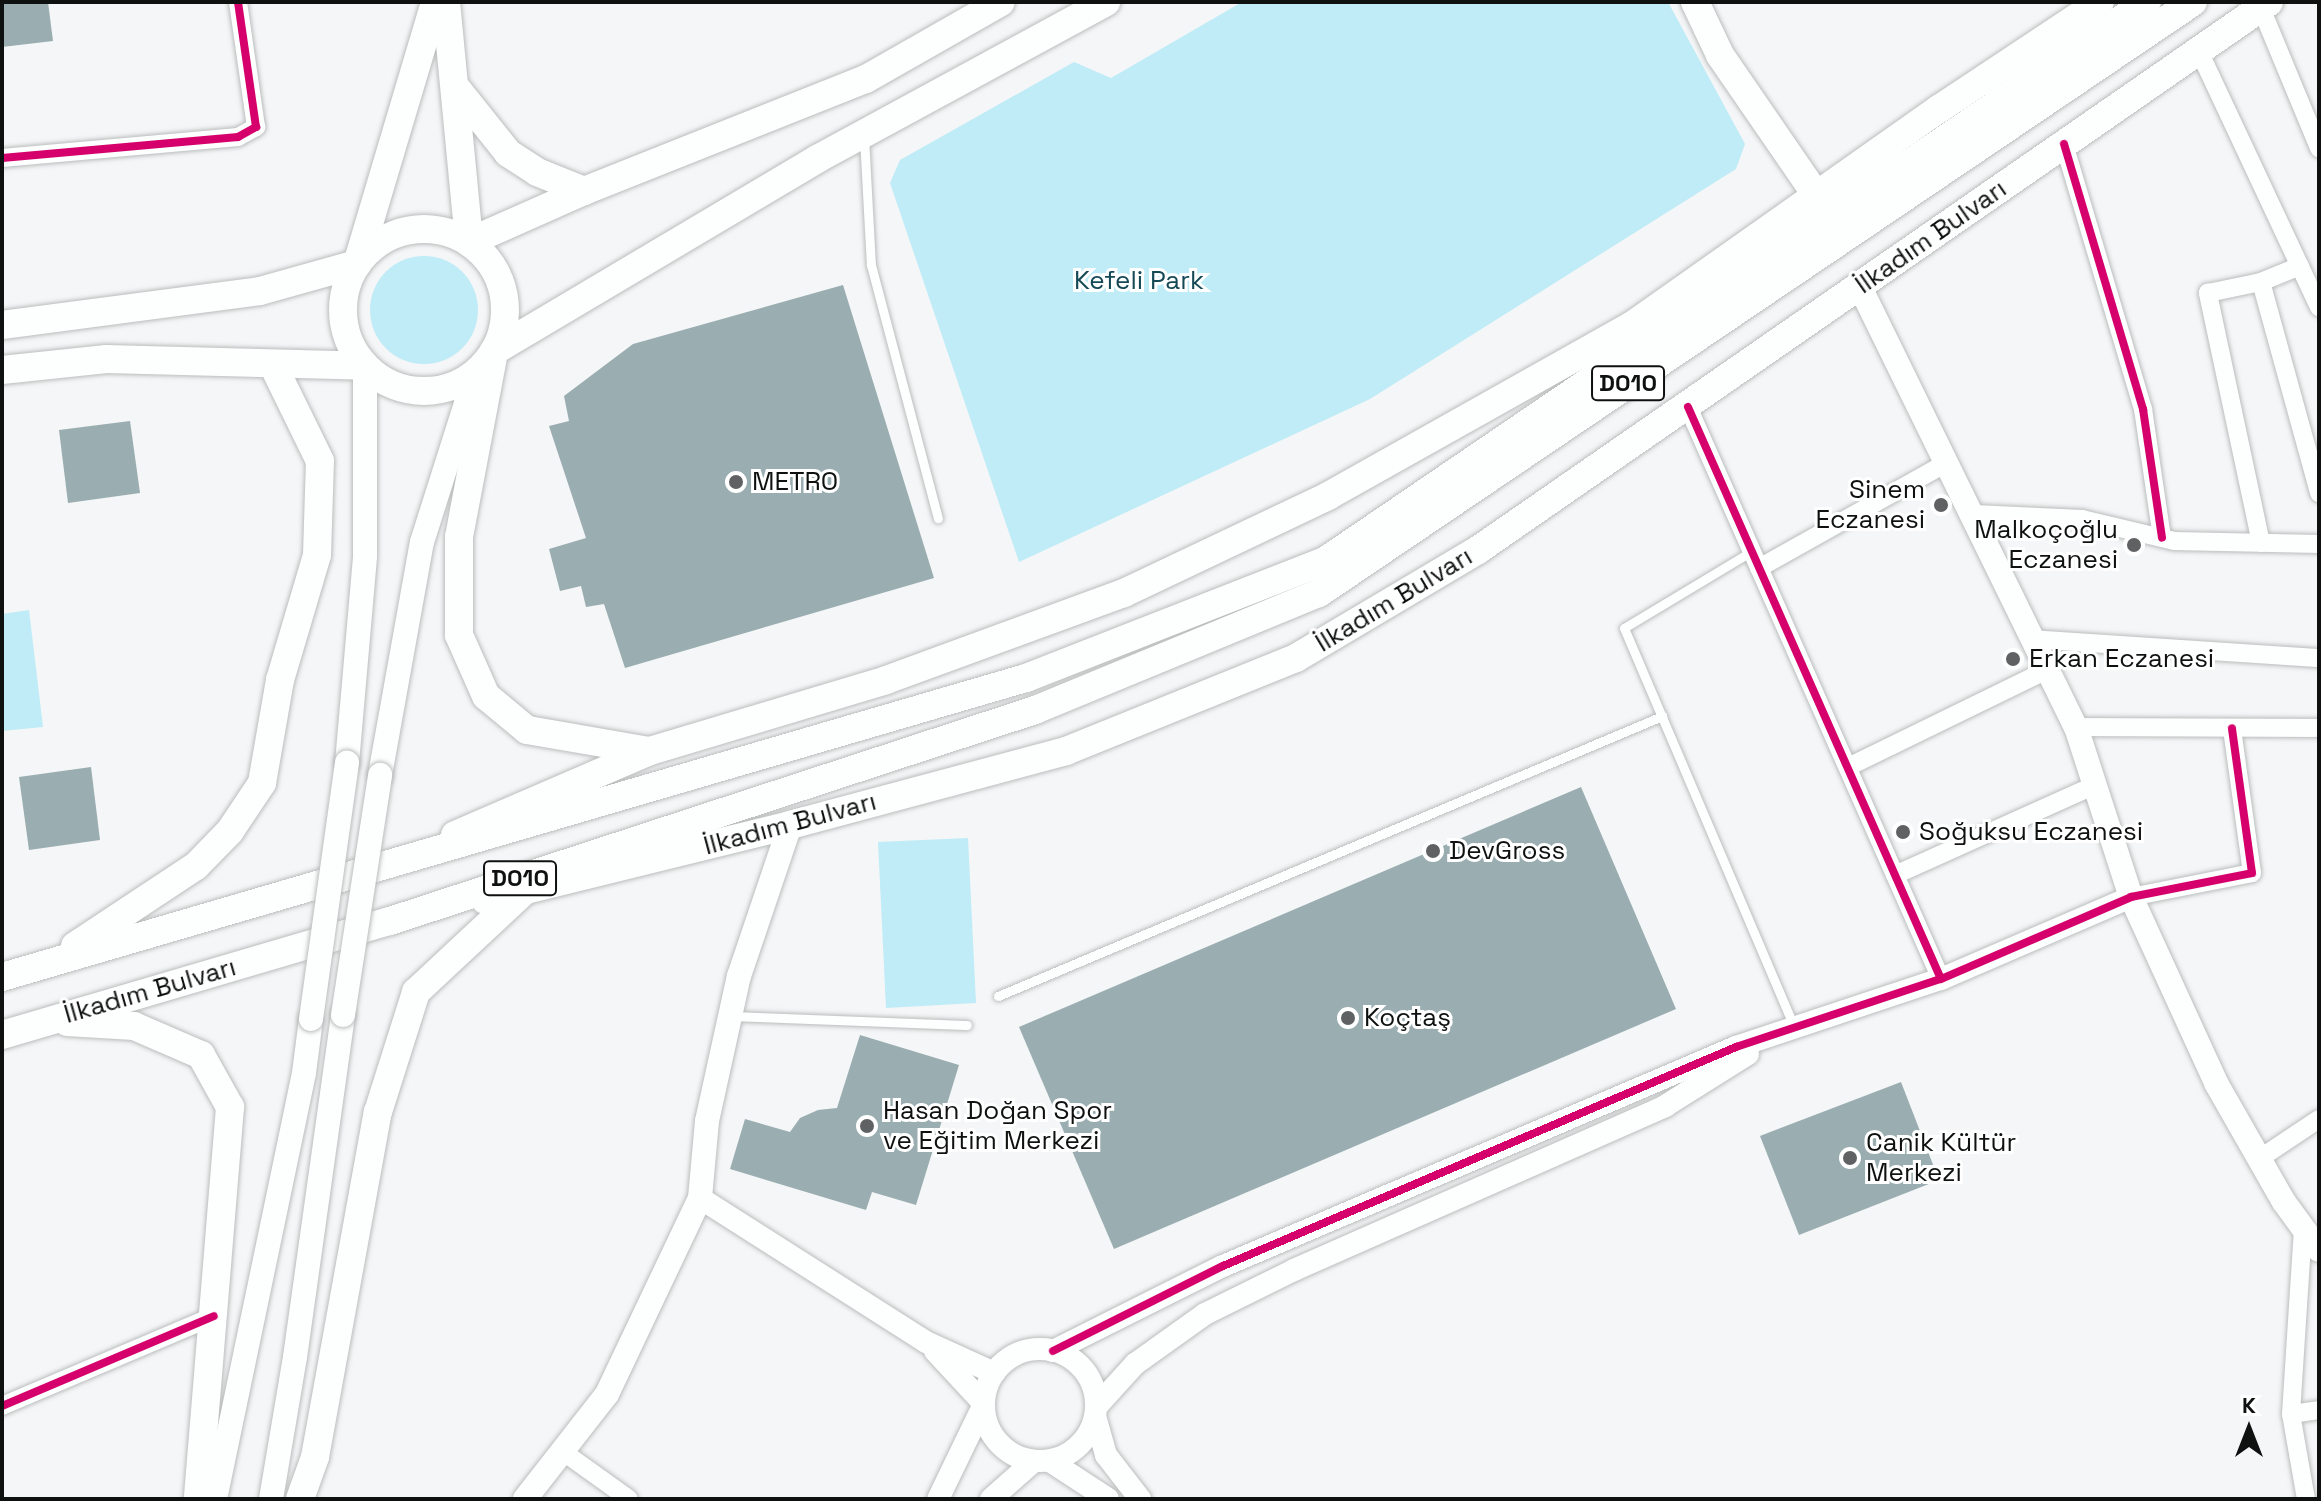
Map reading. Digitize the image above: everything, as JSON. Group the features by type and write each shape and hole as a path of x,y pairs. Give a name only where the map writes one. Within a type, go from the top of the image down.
{"main road":[{"path":"435,2 357,264 345,289 342,316 349,343 365,366 384,381 408,390 433,390 457,384 478,370 494,351 864,133 1106,2"},
{"path":"446,2 457,89 469,242"},
{"path":"469,242 584,191 866,79 1001,2"},
{"path":"1695,2 1720,55 1817,196"},
{"path":"386,864 650,751 886,680 1124,593 1328,496 1631,326 2100,2"},
{"name":"D010","path":"2,977 1026,678 1325,561 2147,2"},
{"name":"İlkadım Bulvarı","path":"2,1035 390,921 1035,710 1319,593 2193,2"},
{"name":"İlkadım Bulvarı","path":"390,921 522,893 1066,751 1296,658 1478,550 2265,5"},
{"path":"457,89 508,153 537,172 584,191"},
{"path":"2,325 260,291 357,264 374,246 396,234 421,229 446,232 469,242 487,259 499,280 505,304 503,328 466,403 422,542 380,775 295,1357 271,1499"},
{"path":"1860,287 2076,727 2131,897 2216,1083 2259,1159 2319,1250"},
{"path":"494,351 459,537 459,635 486,696 527,730 650,751"},
{"path":"2,370 106,359 365,366"},
{"path":"50,962 196,866 230,831 262,783 280,680 317,555 320,461 273,365"},
{"path":"215,1499 304,1073 347,763 365,556 365,366"},
{"path":"525,1499 607,1394 700,1198 707,1121 739,976 790,825"},
{"path":"300,1499 315,1457 378,1112 416,992 522,893"},
{"path":"47,1021 134,1026 201,1055 230,1107 198,1499"}],"street":[{"path":"2,158 238,137 256,127 238,2"},
{"path":"2265,5 2319,148"},
{"path":"2199,51 2319,307"},
{"path":"2064,144 2143,409 2162,538"},
{"path":"2261,543 2208,293 2261,282 2300,266"},
{"path":"2261,282 2319,493"},
{"path":"1688,407 1941,979"},
{"path":"1755,560 1948,462"},
{"path":"1974,514 2082,519 2162,538 2319,544"},
{"path":"2031,639 2319,658"},
{"path":"1848,767 2047,670"},
{"path":"2076,727 2319,728"},
{"path":"938,1499 984,1404 994,1373 1020,1353 1053,1351 1223,1266 1793,1025 1941,979 2131,897 2252,873 2232,728"},
{"path":"1895,875 2095,785"},
{"path":"991,1499 1042,1461 1068,1454 1083,1442 1096,1411 1135,1364 1205,1314 1294,1270 1665,1106 1793,1025"},
{"path":"2259,1159 2319,1119"},
{"path":"700,1198 926,1342 994,1373"},
{"path":"2303,1229 2291,1414 2306,1499"},
{"path":"2,1406 214,1316"},
{"path":"926,1342 984,1404 992,1436 1003,1448 1042,1461 1108,1499"},
{"path":"1053,1351 1071,1358 1085,1371 1094,1388 1106,1455 1140,1499"},
{"path":"2291,1414 2319,1410"},
{"path":"562,1451 629,1499"}],"lane":[{"path":"864,133 871,265 938,518"},
{"path":"1755,560 1624,628 1793,1025"},
{"path":"998,996 1662,716"},
{"path":"730,1016 967,1025"}],"green space":[{"name":"Kefeli Park","path":"1242,2 1668,2 1745,144 1736,169 1370,399 1019,562 890,183 900,160 1074,62 1111,78"},
{"path":"424,256 445,260 462,272 474,289 478,310 474,331 462,348 445,360 424,364 403,360 386,348 374,331 370,310 374,289 386,272 403,260"},
{"path":"29,610 43,727 2,731 2,614"},
{"path":"968,838 976,1003 886,1008 878,842"}],"building":[{"path":"2,2 48,2 53,41 2,47"},
{"name":"METRO","path":"843,285 934,578 625,668 604,604 586,607 581,586 560,591 549,549 586,538 549,426 569,421 564,396 633,344"},
{"path":"130,421 140,493 68,503 59,430"},
{"path":"91,767 100,840 29,850 19,777"},
{"name":"Koçtaş","path":"1581,787 1676,1009 1114,1249 1019,1027"},
{"name":"Hasan Doğan Spor ve Eğitim Merkezi","path":"860,1035 959,1065 916,1205 872,1192 866,1210 730,1169 745,1119 790,1132 800,1118 818,1110 837,1108"},
{"name":"Canik Kültür Merkezi","path":"1901,1082 1939,1180 1799,1235 1760,1136"}],"cycle path":[{"path":"2,158 238,137 256,127 238,2"},
{"path":"2064,144 2143,409 2162,538"},
{"path":"1688,407 1941,979"},
{"path":"1053,1351 1223,1266 1736,1047 1941,979 2131,897 2252,873 2232,728"},
{"path":"2,1406 214,1316"}],"place":[{"name":"METRO","path":"736,482"},
{"name":"Sinem Eczanesi","path":"1941,505"},
{"name":"Malkoçoğlu Eczanesi","path":"2134,545"},
{"name":"Erkan Eczanesi","path":"2013,659"},
{"name":"Soğuksu Eczanesi","path":"1903,832"},
{"name":"DevGross","path":"1433,851"},
{"name":"Koçtaş","path":"1348,1018"},
{"name":"Hasan Doğan Spor ve Eğitim Merkezi","path":"867,1126"},
{"name":"Canik Kültür Merkezi","path":"1850,1158"}]}
